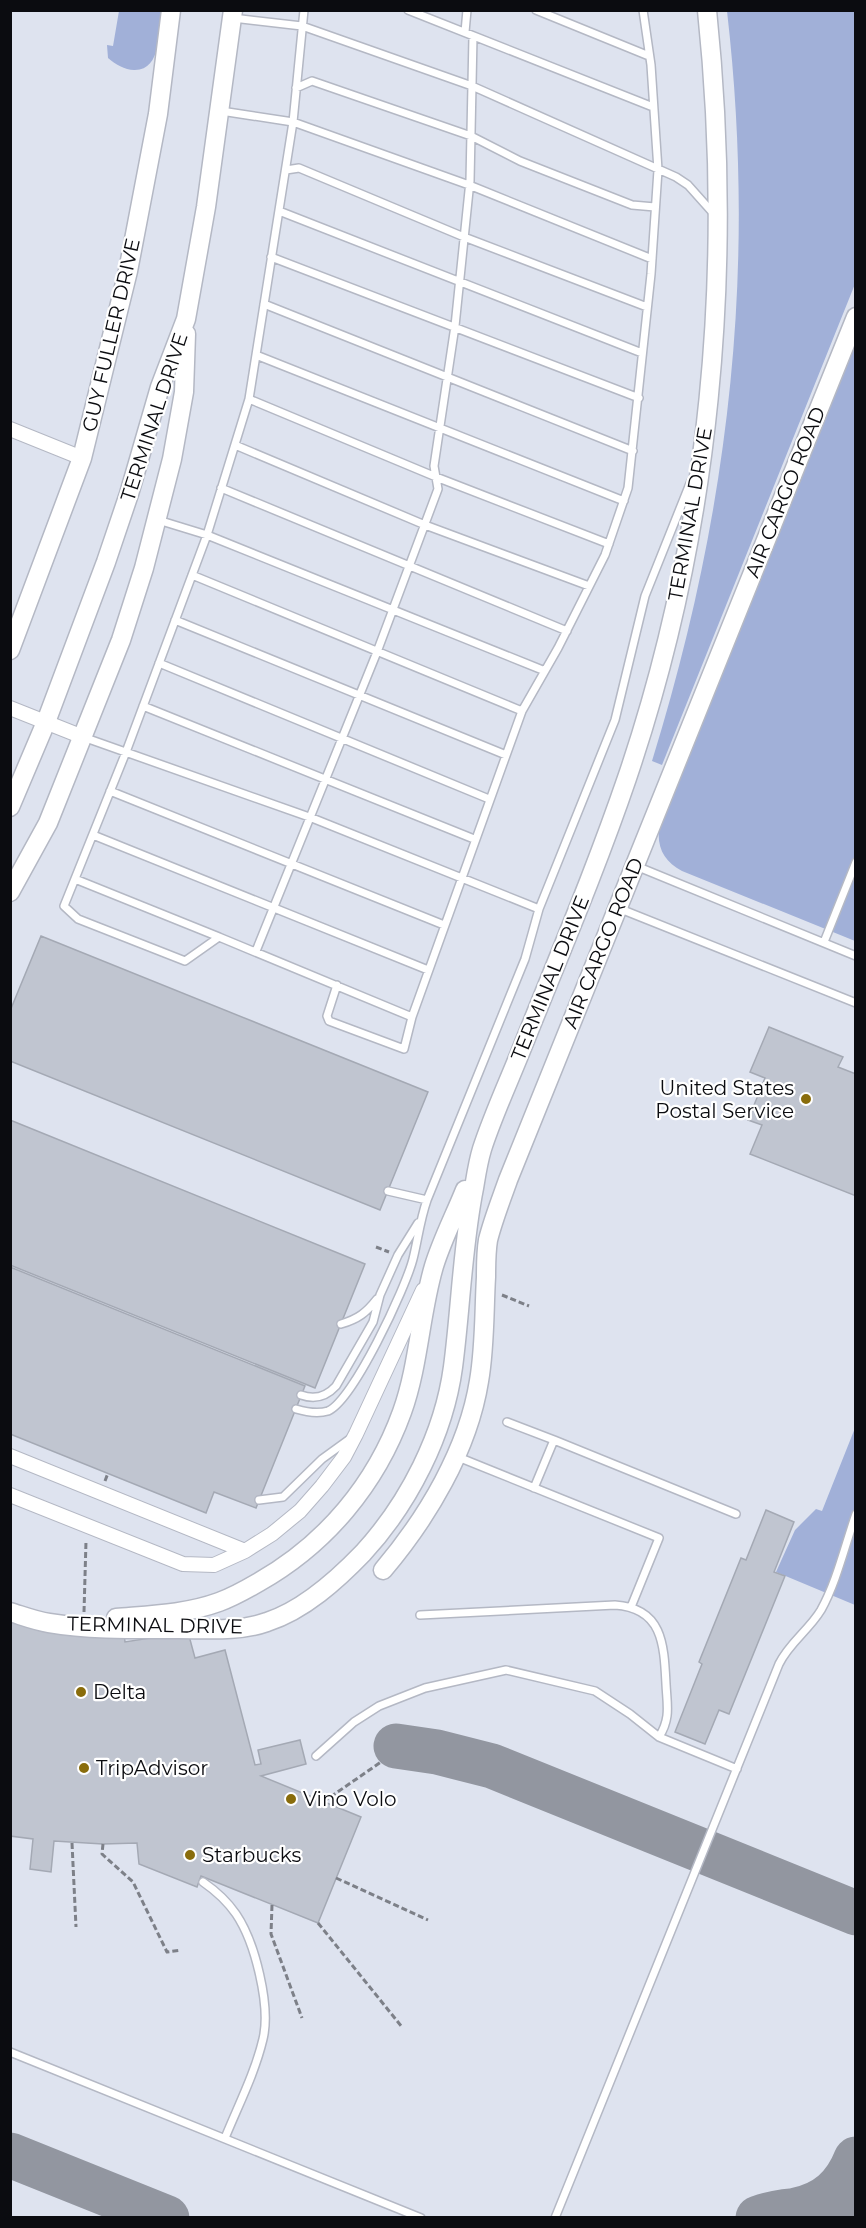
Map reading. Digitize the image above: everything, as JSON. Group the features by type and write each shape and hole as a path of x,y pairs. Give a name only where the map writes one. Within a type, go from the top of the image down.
{"main road":[{"name":"GUY FULLER DRIVE","path":"10,650 82,458 128,271 158,114 171,10"},
{"name":"TERMINAL DRIVE","path":"10,1612 45,1623 102,1628 219,1629 245,1628 266,1623 287,1614 332,1582 362,1554 399,1506 430,1446 450,1383 466,1228 481,1152 604,843 645,725 682,577 703,453 713,367 718,276 715,85 707,10"},
{"name":"TERMINAL DRIVE","path":"10,807 46,722 106,562 129,494 160,387 186,319 221,111 233,14"},
{"name":"AIR CARGO ROAD","path":"382,1570 407,1541 443,1483 456,1455 472,1412 479,1383 483,1349 488,1242 497,1211 559,1050 855,317"},
{"path":"10,892 48,823 83,737 121,640 158,520 184,392 186,319"},
{"path":"10,1606 29,1611 104,1619 174,1614 219,1602 279,1570 309,1548 337,1522 376,1469 403,1410 434,1266 481,1152"}],"street":[{"path":"10,429 82,458"},
{"path":"10,708 83,737"},
{"path":"10,1495 183,1564 214,1565 245,1551 272,1534 300,1511 344,1457 434,1266"},
{"path":"10,1456 245,1551"}],"lane":[{"path":"219,937 185,961 78,919 64,906 126,752 207,535 249,399 293,122 304,10"},
{"path":"408,10 653,107"},
{"path":"465,32 467,10"},
{"path":"536,10 649,56"},
{"path":"337,985 327,1016 328,1021 404,1048 412,1017 460,877 522,711 567,631 589,586 609,544 624,501 628,488 639,398 658,170 643,10"},
{"path":"233,14 302,26 472,86 676,177 688,185 718,219"},
{"path":"256,951 312,818 394,610 438,489 434,466 455,326 469,185 473,36"},
{"path":"297,88 312,81 471,136 520,161 632,205 655,207"},
{"path":"221,111 293,122 469,185 652,259"},
{"path":"285,170 299,168 464,237 647,307"},
{"path":"279,211 642,353"},
{"path":"271,257 639,398"},
{"path":"264,304 633,451"},
{"path":"256,355 624,501"},
{"path":"249,399 436,477 609,544"},
{"path":"235,445 425,525 589,586"},
{"path":"302,1395 312,1398 322,1396 336,1386 373,1322 380,1295 398,1255 420,1218 525,959 539,909 615,720 645,596 703,453"},
{"path":"221,488 567,631"},
{"path":"158,520 207,535 545,671"},
{"path":"192,575 522,711"},
{"path":"175,620 506,755"},
{"path":"159,663 489,799"},
{"path":"143,706 474,839"},
{"path":"83,737 312,818 539,909"},
{"path":"110,791 444,925"},
{"path":"93,835 428,970"},
{"path":"824,942 855,862"},
{"path":"635,866 855,956"},
{"path":"75,879 256,951 412,1017"},
{"path":"618,908 855,1003"},
{"path":"388,1191 427,1200"},
{"path":"296,1409 307,1412 328,1410 340,1402 352,1387 392,1308 412,1261 420,1218"},
{"path":"341,1323 355,1320 366,1314 380,1295"},
{"path":"507,1422 736,1514"},
{"path":"259,1500 283,1497 322,1459 356,1434"},
{"path":"534,1488 554,1440"},
{"path":"456,1455 659,1538 631,1607"},
{"path":"555,2217 784,1653 810,1625 822,1607 855,1514"},
{"path":"420,1616 615,1605 631,1607 649,1619 657,1628 663,1641 668,1719 659,1737"},
{"path":"316,1756 354,1722 379,1706 425,1688 506,1670 595,1691 659,1737 737,1769"},
{"path":"203,1882 221,1896 235,1913 246,1934 256,1963 265,2014 264,2036 225,2138"},
{"path":"10,2052 421,2217"}],"path":[{"path":"498,1293 529,1306"},
{"path":"84,1555 84,1617"},
{"path":"323,1802 381,1762"},
{"path":"72,1843 76,1927"},
{"path":"103,1844 102,1854 133,1882 167,1952 181,1950"},
{"path":"336,1878 428,1920"},
{"path":"272,1905 271,1934 302,2018"},
{"path":"318,1923 402,2027"}],"shaded area":[{"path":"119,11 161,11 157,48 150,64 143,68 127,69 108,58 107,45 113,46"},
{"path":"727,11 855,11 855,284 662,765 652,761 679,668 700,575 717,483 730,390 737,297 739,203 736,108"},
{"path":"855,339 855,941 682,871 663,854 659,843 659,829"},
{"path":"855,1428 855,1605 776,1572 795,1530 816,1509 822,1511"}],"building":[{"path":"41,936 428,1092 380,1210 10,1061 10,1011"},
{"name":"United States Postal Service","path":"769,1027 843,1057 838,1067 856,1074 856,1196 750,1154 762,1125 748,1120 765,1078 750,1072"},
{"path":"10,1120 365,1264 315,1388 10,1265"},
{"path":"10,1267 305,1386 256,1508 214,1492 206,1513 10,1434"},
{"path":"766,1510 794,1522 774,1572 785,1576 729,1714 719,1710 705,1744 675,1732 702,1664 699,1662 741,1558 746,1560"},
{"path":"10,1619 124,1633 125,1642 188,1632 195,1658 225,1650 255,1765 261,1764 258,1750 300,1740 306,1764 261,1776 361,1817 318,1923 201,1876 197,1887 139,1864 137,1843 103,1844 54,1841 51,1872 30,1869 33,1839 10,1836"}],"taxiway":[{"path":"396,1746 437,1752 492,1766 856,1913"},
{"path":"10,2155 167,2218"},
{"path":"796,2210 825,2199 833,2193 846,2178 856,2159"},
{"path":"758,2218 780,2212 802,2210 823,2212 845,2218"}],"place":[{"name":"United States Postal Service","path":"806,1099"},
{"name":"Delta","path":"81,1692"},
{"name":"TripAdvisor","path":"84,1768"},
{"name":"Vino Volo","path":"291,1799"},
{"name":"Starbucks","path":"190,1855"}]}
